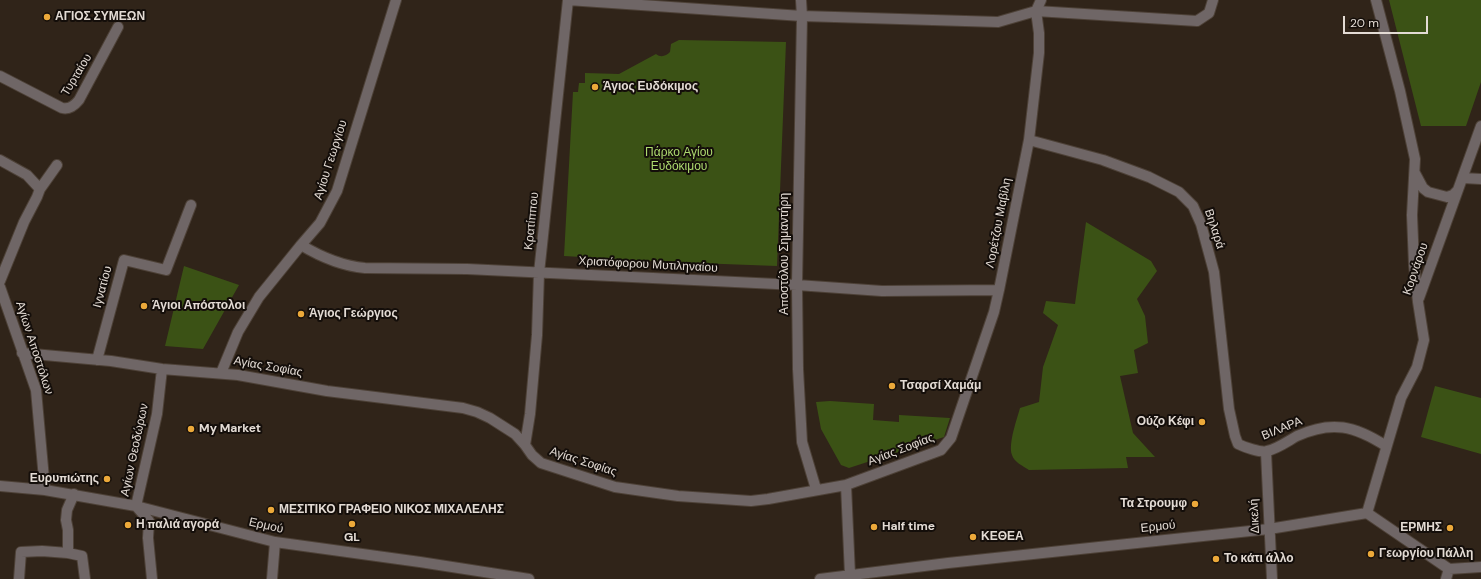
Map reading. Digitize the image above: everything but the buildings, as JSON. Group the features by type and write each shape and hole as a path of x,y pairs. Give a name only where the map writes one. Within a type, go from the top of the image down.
{"street":[{"name":"Αγίου Γεωργίου","path":"221,373 238,332 259,297 320,223 337,191 396,0"},
{"path":"568,0 802,16 998,22 1036,11 1197,21 1209,13 1213,0"},
{"name":"Κρατίππου","path":"525,445 530,414 537,334 539,273 568,0"},
{"name":"Αποστόλου Σημαντήρη","path":"801,0 802,16 796,285 798,369 802,442 816,489"},
{"path":"1036,11 1041,0"},
{"path":"1376,0 1400,91 1415,159 1412,215 1414,265 1418,302"},
{"name":"Λορέτζου Μαβίλη","path":"947,444 951,438 994,312 999,290 1029,140 1039,53 1039,33 1036,11"},
{"name":"Τυρταίου","path":"0,76 62,108 65,109 73,107 92,78 118,27"},
{"name":"Κορνάρου","path":"1368,513 1401,398 1416,367 1424,340 1418,302 1481,126"},
{"name":"Βηλαρά","path":"1029,140 1104,160 1136,172 1166,185 1186,198 1193,206 1201,224 1214,272 1220,315 1224,367"},
{"path":"0,160 27,175 40,189"},
{"path":"0,282 24,222 38,197 40,189 57,165"},
{"path":"1415,171 1423,188 1428,192 1447,197 1453,195 1458,190"},
{"path":"1463,178 1481,179"},
{"name":"Ιγνατίου","path":"97,360 124,260 166,270 192,205"},
{"name":"Χριστόφορου Μυτιληναίου","path":"301,245 316,254 350,267 405,270 467,269 796,285 882,291 999,290"},
{"name":"Αγίων Αποστόλων","path":"0,287 36,390 38,403 38,428 45,490"},
{"path":"22,353 97,360 162,369 221,373"},
{"name":"ΒΙΛΑΡΑ","path":"1224,367 1229,409 1234,436 1238,444 1266,452 1299,435 1328,426 1343,426 1372,437 1386,446"},
{"name":"Αγίων Θεοδώρων","path":"152,579 148,521 136,506 157,414 162,369"},
{"name":"Αγίας Σοφίας","path":"221,373 327,391 463,408 477,412 515,434 541,463 615,487 678,496 751,501 846,485 932,454 941,450 947,444"},
{"name":"Δικελή","path":"1266,452 1272,579"},
{"path":"846,485 850,575"},
{"name":"Ερμού","path":"0,486 74,494 136,506 276,542 529,579"},
{"path":"68,553 68,530 66,520 67,510 74,494"},
{"path":"1368,513 1448,574 1481,567"},
{"name":"Ερμού","path":"820,579 956,562 1269,529 1368,513"},
{"path":"272,579 276,542"},
{"path":"19,579 21,552 42,551 68,553 82,556 85,579"}],"green space":[{"path":"1389,0 1481,0 1481,82 1466,126 1421,126"},
{"name":"Πάρκο Αγίου Ευδόκιμου","path":"679,40 786,42 777,266 564,256 573,92 578,92 579,83 585,83 585,73 619,74 656,54 662,56 667,55 670,52 671,44"},
{"path":"1086,222 1151,261 1157,271 1137,299 1145,316 1148,343 1134,350 1138,373 1120,376 1133,433 1155,457 1126,457 1128,468 1029,470 1017,462 1012,455 1011,445 1013,432 1020,408 1039,402 1043,367 1058,325 1043,313 1046,301 1075,304"},
{"path":"184,266 239,285 203,349 165,346"},
{"path":"1435,386 1481,398 1481,454 1421,437"},
{"path":"830,401 874,404 873,420 899,422 899,415 950,418 944,437 849,468 841,465 821,429 816,402"}],"place":[{"name":"ΑΓΙΟΣ ΣΥΜΕΩΝ","path":"47,17"},
{"name":"Άγιος Ευδόκιμος","path":"595,87"},
{"name":"Άγιοι Απόστολοι","path":"144,306"},
{"name":"Άγιος Γεώργιος","path":"301,314"},
{"name":"Τσαρσί Χαμάμ","path":"892,386"},
{"name":"Ούζο Κέφι","path":"1202,422"},
{"name":"My Market","path":"191,429"},
{"name":"Ευρυπιώτης","path":"107,479"},
{"name":"Τα Στρουμφ","path":"1195,504"},
{"name":"ΜΕΣΙΤΙΚΟ ΓΡΑΦΕΙΟ ΝΙΚΟΣ ΜΙΧΑΛΕΛΗΣ","path":"271,510"},
{"name":"GL","path":"352,524"},
{"name":"Η παλιά αγορά","path":"128,525"},
{"name":"Half time","path":"874,527"},
{"name":"ΕΡΜΗΣ","path":"1450,528"},
{"name":"ΚΕΘΕΑ","path":"973,537"},
{"name":"Γεωργίου Πάλλη","path":"1371,554"},
{"name":"Το κάτι άλλο","path":"1216,559"}]}
